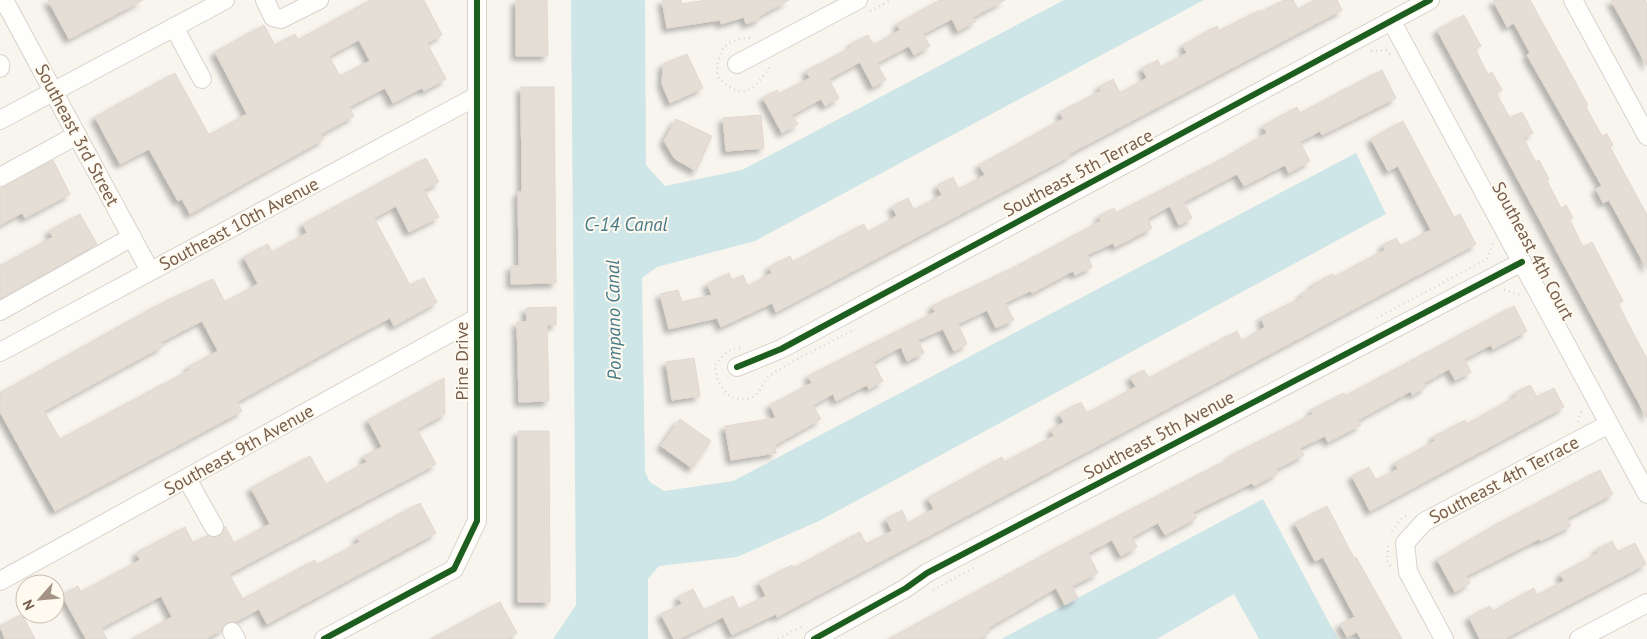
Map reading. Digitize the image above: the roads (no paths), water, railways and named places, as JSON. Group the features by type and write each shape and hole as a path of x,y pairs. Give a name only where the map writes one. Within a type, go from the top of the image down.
{"street":[{"name":"Southeast 3rd Street","path":"4,0 150,271"},
{"path":"0,120 225,0"},
{"path":"265,0 273,17 281,19 319,0"},
{"name":"Pine Drive","path":"324,639 454,569 477,521 477,0"},
{"path":"737,64 858,0"},
{"name":"Southeast 5th Terrace","path":"737,367 781,350 1430,0"},
{"path":"1573,0 1647,136"},
{"name":"Southeast 4th Court","path":"1392,22 1647,494"},
{"path":"174,27 202,79"},
{"name":"Southeast 10th Avenue","path":"0,352 477,96"},
{"path":"0,177 77,135"},
{"path":"0,311 132,237"},
{"name":"Southeast 5th Avenue","path":"811,631 909,586 927,573 1522,262"},
{"name":"Southeast 9th Avenue","path":"0,581 477,318"},
{"name":"Southeast 4th Terrace","path":"1444,639 1408,572 1405,543 1424,522 1609,424"},
{"path":"188,479 214,527"},
{"path":"1579,639 1647,603"}],"water":[{"name":"C-14 Canal","path":"571,0 645,0 646,165 665,186 742,170 1064,0 1204,0 755,241 657,267 642,278 645,472 650,482 664,491 733,481 1356,153 1386,214 819,521 737,557 659,566 648,579 648,639 553,639 576,605"},
{"path":"1263,499 1338,639 1259,639 1234,594 1157,639 1001,639"}],"water label":[{"name":"Pompano Canal","path":"613,320"}]}
